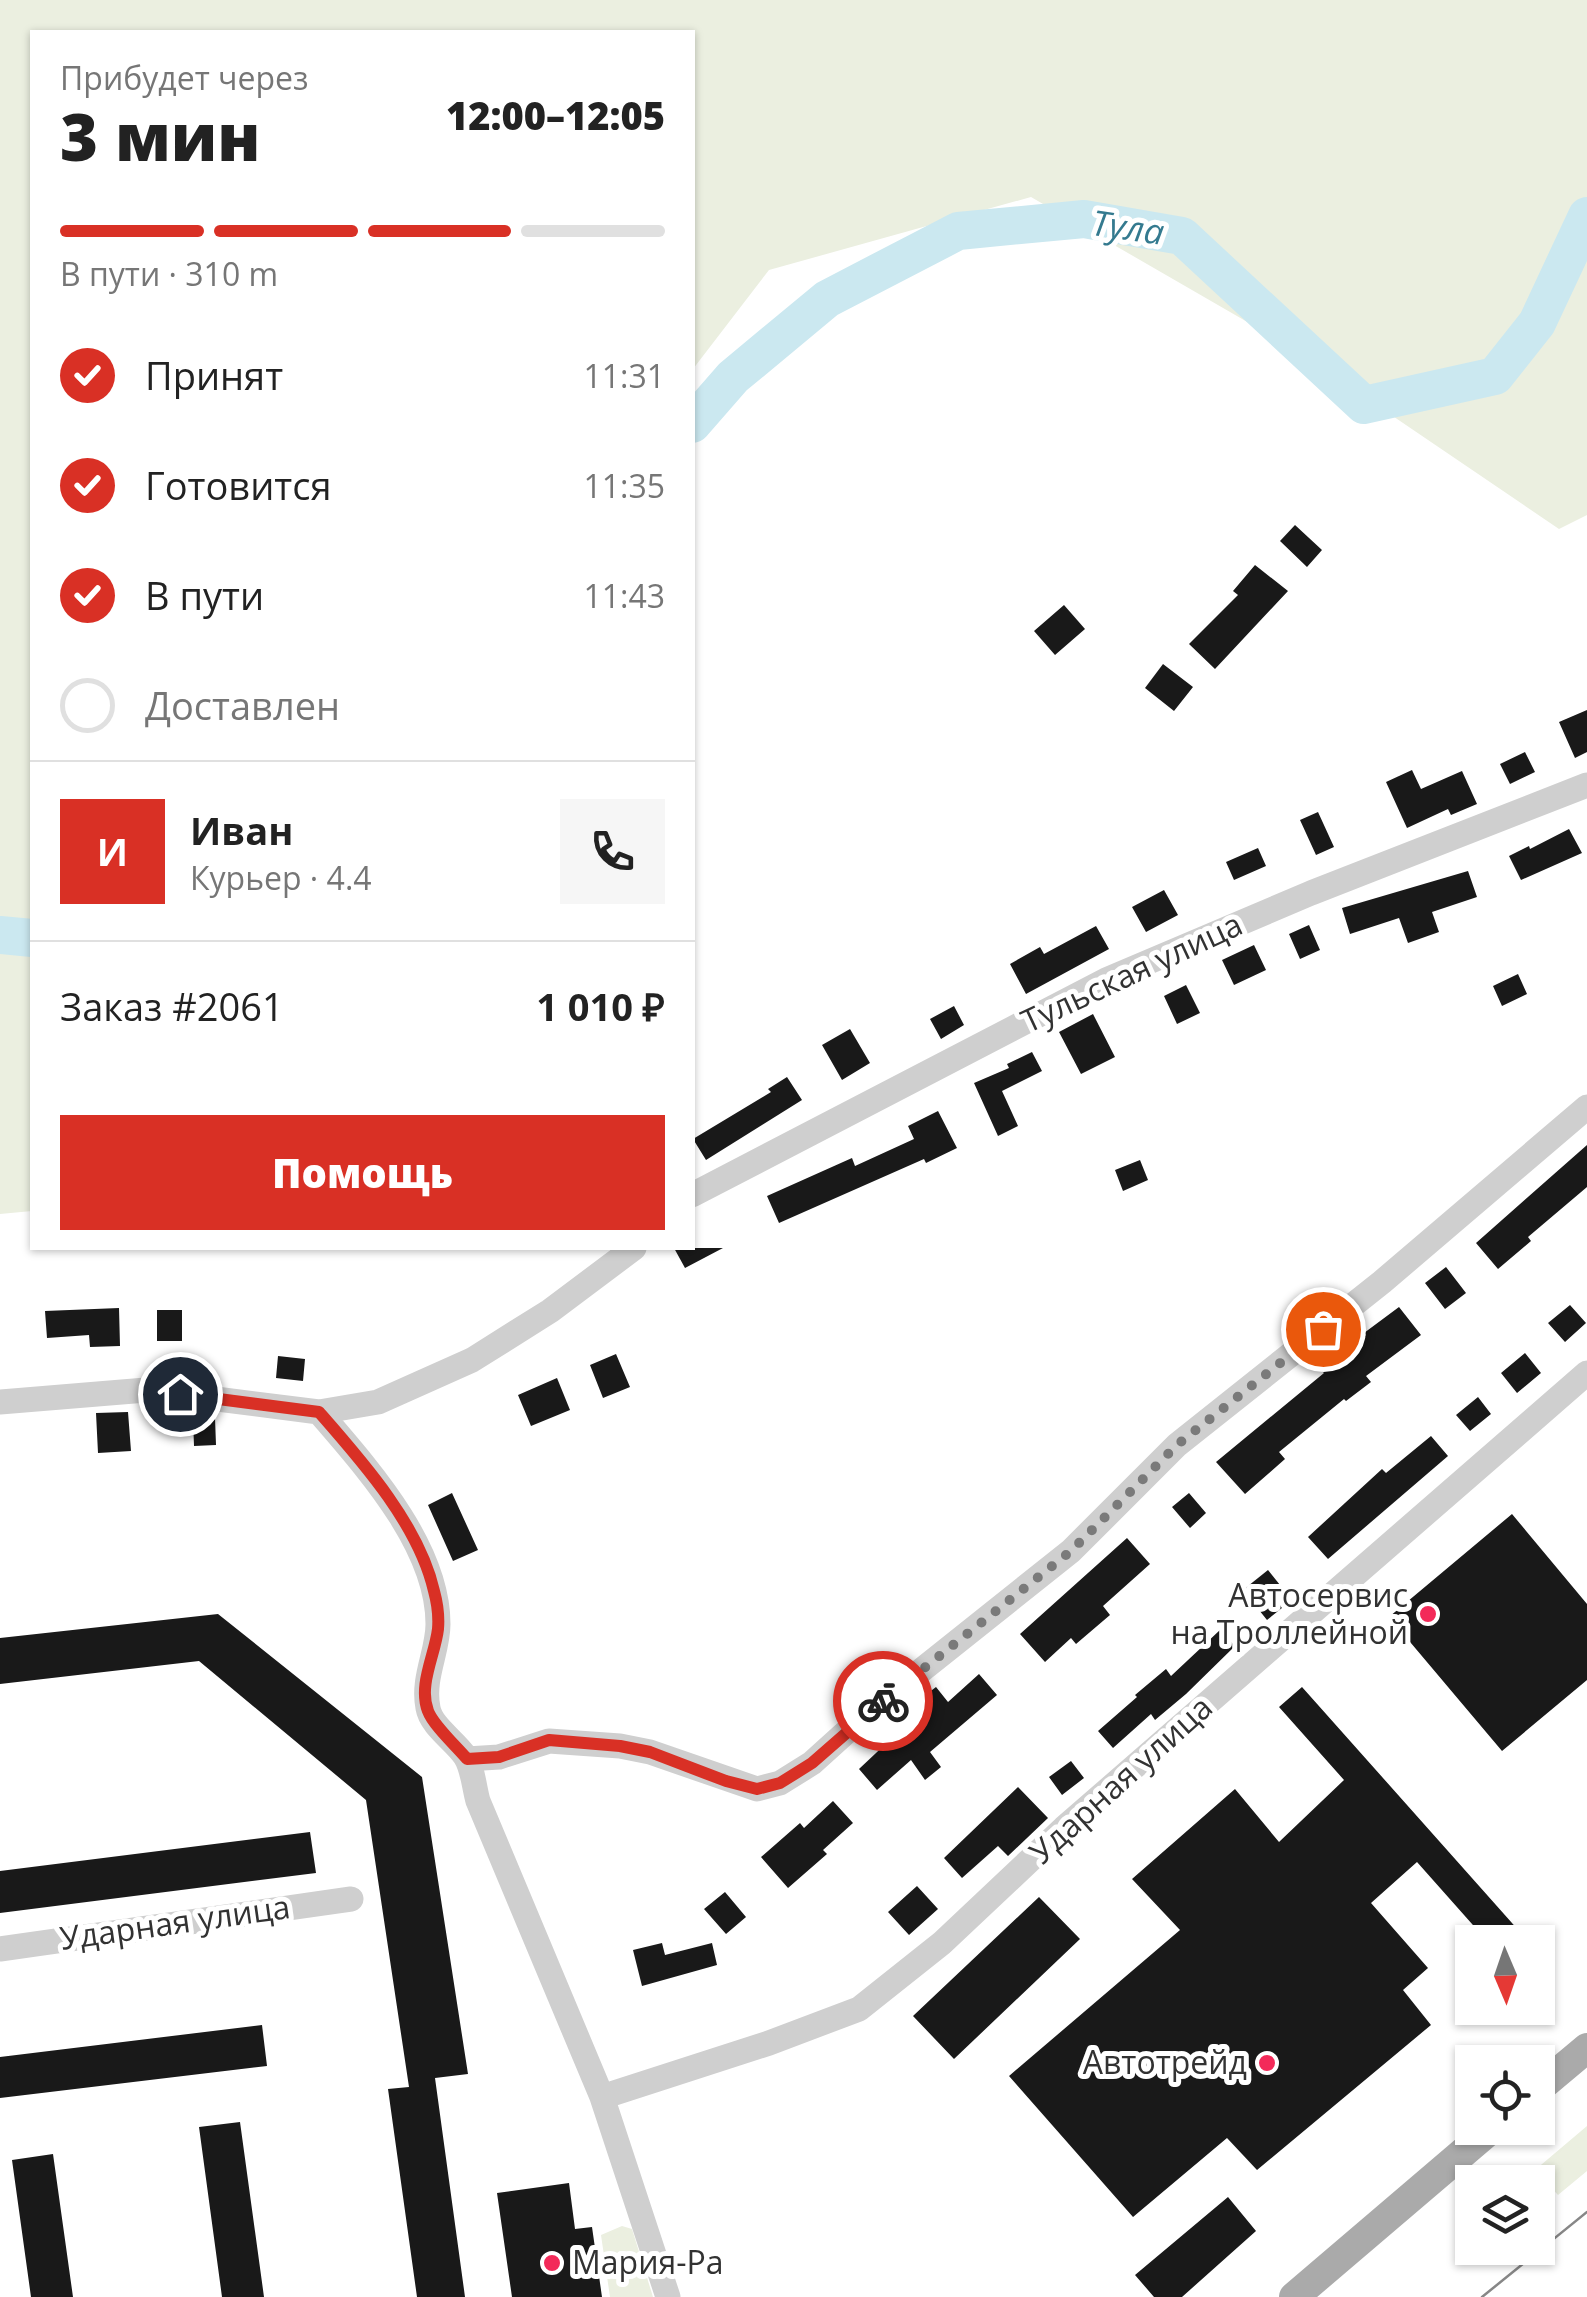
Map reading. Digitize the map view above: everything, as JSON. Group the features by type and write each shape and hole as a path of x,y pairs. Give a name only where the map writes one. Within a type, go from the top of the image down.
{"main road":[{"path":"1555,2075 1587,2048"},
{"path":"1294,2297 1472,2145"}],"street":[{"name":"Тульская улица","path":"695,1194 1106,980 1311,893 1587,785"},
{"path":"467,1759 499,1757 549,1740 650,1752 757,1789 780,1783 812,1763 864,1716 1071,1551 1177,1445 1382,1282 1587,1107"},
{"path":"0,1402 146,1390 319,1412 378,1402 472,1360 550,1311 631,1250"},
{"name":"Ударная улица","path":"602,2097 769,2043 859,2009 942,1943 1064,1828 1587,1373"},
{"path":"319,1412 392,1503 423,1559 434,1591 438,1626 426,1678 428,1712 467,1759 478,1800 602,2097 668,2297"},
{"name":"Ударная улица","path":"0,1949 351,1898"}],"shaded area":[{"path":"0,0 1587,0 1587,515 1559,529 1294,349 1031,197 769,270 695,366 695,30 30,30 30,1211 0,1214"},
{"path":"1587,2126 1587,2171 1558,2195 1555,2165 1541,2165"},
{"path":"622,2226 632,2229 653,2297 610,2297 601,2235"}],"building":[{"path":"1295,525 1322,550 1307,567 1280,541"},
{"path":"1255,565 1288,591 1215,669 1189,644 1238,595 1233,591"},
{"path":"1064,605 1085,629 1055,655 1034,631"},
{"path":"1163,664 1193,687 1174,711 1145,688"},
{"path":"1587,710 1587,752 1575,758 1559,722"},
{"path":"1525,752 1535,772 1510,784 1500,764"},
{"path":"1412,770 1421,789 1462,771 1477,804 1451,815 1448,809 1407,828 1386,782"},
{"path":"1318,812 1334,847 1316,855 1300,820"},
{"path":"1569,829 1582,853 1521,880 1509,856"},
{"path":"1258,848 1266,866 1234,880 1226,862"},
{"path":"1468,871 1477,897 1432,912 1439,932 1408,943 1399,918 1350,934 1342,908"},
{"path":"1164,890 1178,915 1146,932 1132,907"},
{"path":"1309,925 1320,950 1300,959 1289,934"},
{"path":"1096,926 1109,949 1026,994 1010,964 1040,947 1044,954"},
{"path":"1254,945 1266,970 1234,985 1222,960"},
{"path":"1518,974 1527,994 1502,1006 1493,986"},
{"path":"1186,985 1200,1013 1177,1024 1164,996"},
{"path":"954,1006 964,1025 941,1039 930,1019"},
{"path":"1093,1014 1115,1057 1081,1074 1059,1032"},
{"path":"850,1029 870,1063 842,1080 822,1045"},
{"path":"1032,1052 1042,1071 1002,1091 1018,1126 998,1136 974,1083 1009,1068 1007,1064"},
{"path":"787,1077 802,1100 706,1160 695,1138 771,1092 768,1089"},
{"path":"938,1111 957,1148 779,1223 767,1196 852,1158 855,1166 914,1139 908,1126"},
{"path":"1587,1145 1587,1187 1528,1237 1531,1241 1498,1269 1476,1243"},
{"path":"1140,1160 1148,1180 1123,1191 1115,1170"},
{"path":"723,1248 685,1268 675,1250"},
{"path":"1446,1267 1466,1293 1445,1309 1425,1283"},
{"path":"1570,1305 1586,1323 1565,1342 1548,1323"},
{"path":"1399,1307 1421,1335 1366,1376 1371,1382 1279,1452 1285,1459 1245,1494 1216,1462"},
{"path":"119,1308 120,1346 90,1347 89,1335 47,1338 45,1311"},
{"path":"157,1310 182,1310 182,1341 157,1341"},
{"path":"1525,1353 1541,1373 1517,1393 1501,1373"},
{"path":"616,1354 630,1387 603,1398 590,1365"},
{"path":"278,1356 305,1359 303,1381 276,1378"},
{"path":"557,1378 570,1410 531,1426 518,1395"},
{"path":"1478,1397 1491,1414 1470,1431 1456,1415"},
{"path":"128,1412 131,1451 98,1453 96,1413"},
{"path":"215,1418 216,1445 194,1446 193,1419"},
{"path":"1431,1436 1448,1456 1328,1559 1308,1537 1382,1469 1386,1473"},
{"path":"452,1493 478,1550 453,1561 428,1505"},
{"path":"1189,1493 1206,1513 1190,1528 1172,1507"},
{"path":"1512,1514 1587,1604 1587,1680 1502,1751 1389,1617"},
{"path":"1127,1538 1150,1564 1103,1606 1110,1615 1076,1644 1071,1638 1045,1662 1020,1634"},
{"path":"1268,1570 1292,1600 1267,1620 1243,1590"},
{"path":"218,1614 422,1777 468,2074 435,2078 465,2297 417,2297 388,2089 409,2087 366,1800 199,1661 0,1684 0,1638"},
{"path":"1220,1630 1235,1646 1155,1720 1151,1714 1113,1748 1098,1731 1166,1669 1171,1676"},
{"path":"979,1674 997,1695 930,1752 941,1767 925,1780 911,1760 877,1790 859,1769 927,1711 919,1700 936,1687 948,1702"},
{"path":"1302,1687 1514,1925 1473,1925 1417,1862 1371,1903 1428,1968 1403,1990 1431,2025 1257,2170 1227,2138 1133,2217 1009,2076 1180,1930 1132,1879 1235,1789 1279,1842 1344,1780 1279,1707"},
{"path":"1071,1761 1084,1778 1062,1795 1049,1777"},
{"path":"1018,1787 1048,1818 1008,1856 998,1846 962,1878 944,1858"},
{"path":"833,1801 853,1823 823,1850 827,1854 788,1888 761,1857 800,1823 804,1828"},
{"path":"310,1832 316,1873 0,1913 0,1871"},
{"path":"917,1886 938,1909 909,1935 888,1912"},
{"path":"725,1892 746,1917 726,1934 704,1909"},
{"path":"1039,1897 1080,1939 954,2059 913,2016"},
{"path":"662,1943 665,1955 712,1943 717,1965 642,1986 633,1950"},
{"path":"262,2025 267,2066 0,2098 0,2057"},
{"path":"240,2122 264,2297 222,2297 199,2127"},
{"path":"53,2154 73,2297 31,2297 12,2160"},
{"name":"Мария-Ра","path":"569,2183 575,2229 592,2227 602,2297 512,2297 497,2193"},
{"path":"1228,2197 1256,2231 1182,2297 1154,2297 1135,2275"}],"waterway":[{"name":"Тула","path":"695,421 733,377 827,299 958,231 1084,219 1182,236 1364,405 1495,376 1537,323 1587,216"},
{"name":"Тула","path":"0,935 30,938"}],"tram line":[{"path":"1482,2297 1587,2212"}],"way so far":[{"path":"883,1701 1071,1551 1177,1445 1323,1329"}],"place":[{"name":"Автосервис на Троллейной","path":"1428,1614"},
{"name":"Автотрейд","path":"1267,2063"},
{"name":"Мария-Ра","path":"552,2263"}],"route":[{"path":"180,1394 319,1412 363,1463 392,1503 423,1559 434,1591 438,1626 426,1678 428,1712 467,1759 499,1757 549,1740 620,1746 650,1752 757,1789 780,1783 812,1763 883,1701"}]}
